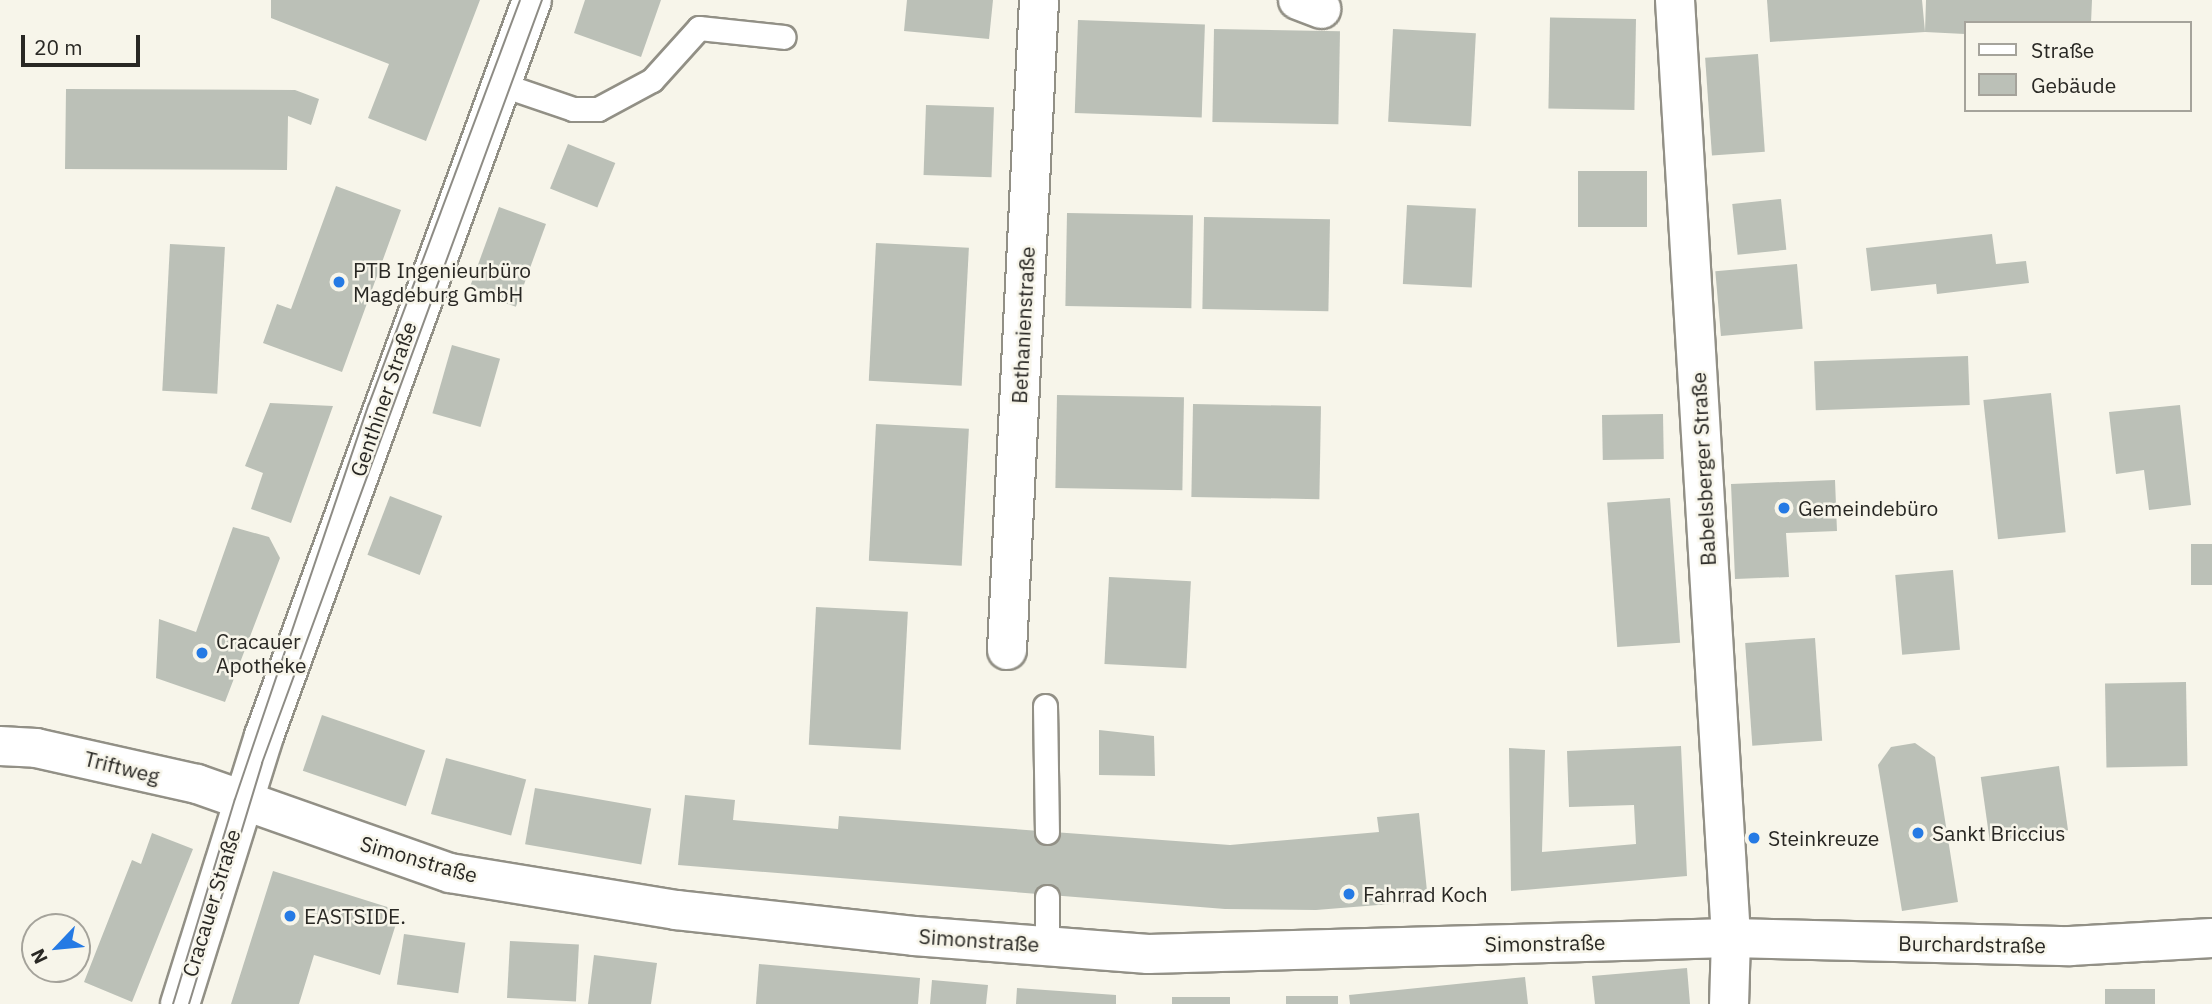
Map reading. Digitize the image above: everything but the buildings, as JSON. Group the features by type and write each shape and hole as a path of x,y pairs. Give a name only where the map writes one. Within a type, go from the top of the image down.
{"street":[{"name":"Genthiner Straße","path":"242,802 532,0"},
{"name":"Bethanienstraße","path":"1007,650 1039,0"},
{"name":"Babelsberger Straße","path":"1675,0 1731,938 1729,1004"},
{"name":"Triftweg","path":"0,746 58,752 197,784 242,802"},
{"name":"Simonstraße","path":"242,802 450,873 676,910 1047,945 1148,954 1731,938"},
{"name":"Cracauer Straße","path":"180,1004 242,802"},
{"name":"Burchardstraße","path":"1731,938 2070,946 2212,938"}],"lane":[{"path":"500,84 573,108 598,108 652,80 699,28 784,37"},
{"path":"1045,706 1047,832"},
{"path":"1047,897 1047,945"}],"tram line":[{"path":"173,1004 235,799 369,404 520,0"},
{"path":"189,1004 262,763 542,0"}],"place":[{"name":"PTB Ingenieurbüro Magdeburg GmbH","path":"339,282"},
{"name":"Gemeindebüro","path":"1784,508"},
{"name":"Cracauer Apotheke","path":"202,653"},
{"name":"Sankt Briccius","path":"1918,833"},
{"name":"Steinkreuze","path":"1754,838"},
{"name":"Fahrrad Koch","path":"1349,894"},
{"name":"EASTSIDE.","path":"290,916"}]}
